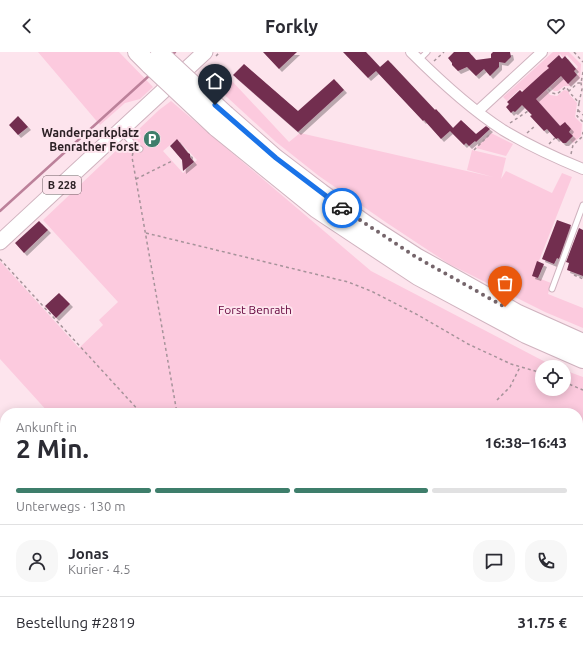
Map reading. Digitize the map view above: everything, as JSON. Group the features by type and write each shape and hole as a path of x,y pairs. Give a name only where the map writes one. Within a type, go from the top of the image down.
{"highway":[{"path":"137,52 156,57 221,121 318,209 418,276 526,334 583,358"},
{"path":"221,121 276,158 321,193 368,226 416,257 518,314 583,343"}],"main road":[{"name":"B 228","path":"1,239 205,52"}],"street":[{"path":"411,52 427,68 499,127 568,163 583,169"},
{"path":"478,110 542,52"}],"lane":[{"path":"419,60 427,52"},
{"path":"120,130 134,145 140,149"},
{"path":"552,289 583,205"}],"path":[{"path":"427,68 444,52"},
{"path":"574,52 583,62"},
{"path":"583,72 582,89 577,116 583,122"},
{"path":"569,91 578,83 582,83"},
{"path":"548,89 552,93 557,94 566,87 579,103"},
{"path":"578,110 583,115"},
{"path":"474,150 499,127 528,111"},
{"path":"568,163 573,145 582,139 583,132"},
{"path":"134,145 132,157 176,408"},
{"path":"136,179 172,161"},
{"path":"146,233 348,282 371,291 418,315 468,344 511,364 535,371"},
{"path":"0,259 136,408"},
{"path":"574,275 583,279"},
{"path":"498,400 510,387 520,367"},
{"path":"571,385 583,390"}],"green space":[{"path":"38,52 119,52 153,87 140,99 125,103 100,125"},
{"path":"553,52 569,52 581,64 580,78 571,86 564,86 558,91 554,91 550,87 562,76 569,83 579,74 575,70 578,67 567,55 563,58 560,54 549,64 549,68 524,91 520,89 507,101 503,97"},
{"path":"217,65 289,142 300,133 493,177 467,170 472,150 506,158 501,179 506,171 552,193 562,173 572,177 533,276 551,283 548,294 583,308 583,328 545,312 449,264 319,176 276,142 204,76"},
{"path":"546,90 550,95 557,96 564,90 569,91 569,94 577,103 575,117 582,124 581,136 573,143 570,140 574,137 570,132 571,129 566,123 560,128 536,99"},
{"name":"Forst Benrath","path":"171,101 371,271 542,360 535,360 535,396 571,396 571,373 583,377 583,408 44,408 0,359 0,261 79,348 103,325 99,320 118,302 43,220 159,110","holes":["177,139 197,160 183,173 163,151"]},
{"path":"491,133 513,144 506,156 476,148"}],"building":[{"path":"263,52 297,52 279,69"},
{"path":"343,52 366,52 380,67 388,60 453,128 461,120 476,134 486,126 490,129 476,142 475,141 469,146 466,143 464,145 450,131 441,139 376,71 368,78"},
{"path":"454,52 469,52 476,60 491,58 491,54 493,52 510,52 511,57 505,63 499,62 499,67 490,76 484,69 476,76 467,67 458,71 452,65 448,58"},
{"path":"559,55 562,59 565,56 576,69 574,71 577,75 568,84 561,76 536,99 560,126 565,122 571,129 569,132 573,136 566,143 563,143 558,138 556,139 547,129 544,131 522,105 515,112 513,111 511,113 506,107 509,104 507,102 520,90 522,92 549,68 547,66"},
{"path":"244,64 298,111 334,79 344,90 298,132 233,75"},
{"path":"18,116 28,127 18,135 9,125"},
{"path":"177,139 190,154 190,157 194,162 183,171 182,160 170,146"},
{"path":"557,220 571,225 559,259 557,258 554,264 542,259"},
{"path":"39,221 48,230 24,253 15,243"},
{"path":"579,228 583,230 583,276 567,270 569,263 566,262"},
{"path":"537,261 544,264 538,278 532,276"},
{"path":"59,293 70,304 56,318 45,306"}],"waterway":[{"path":"171,56 175,52"},
{"path":"0,211 151,74"}],"way so far":[{"path":"342,208 416,257 505,307"}],"place":[{"name":"Wanderparkplatz Benrather Forst","path":"152,139"}],"route":[{"path":"215,105 276,158 342,208"}]}
